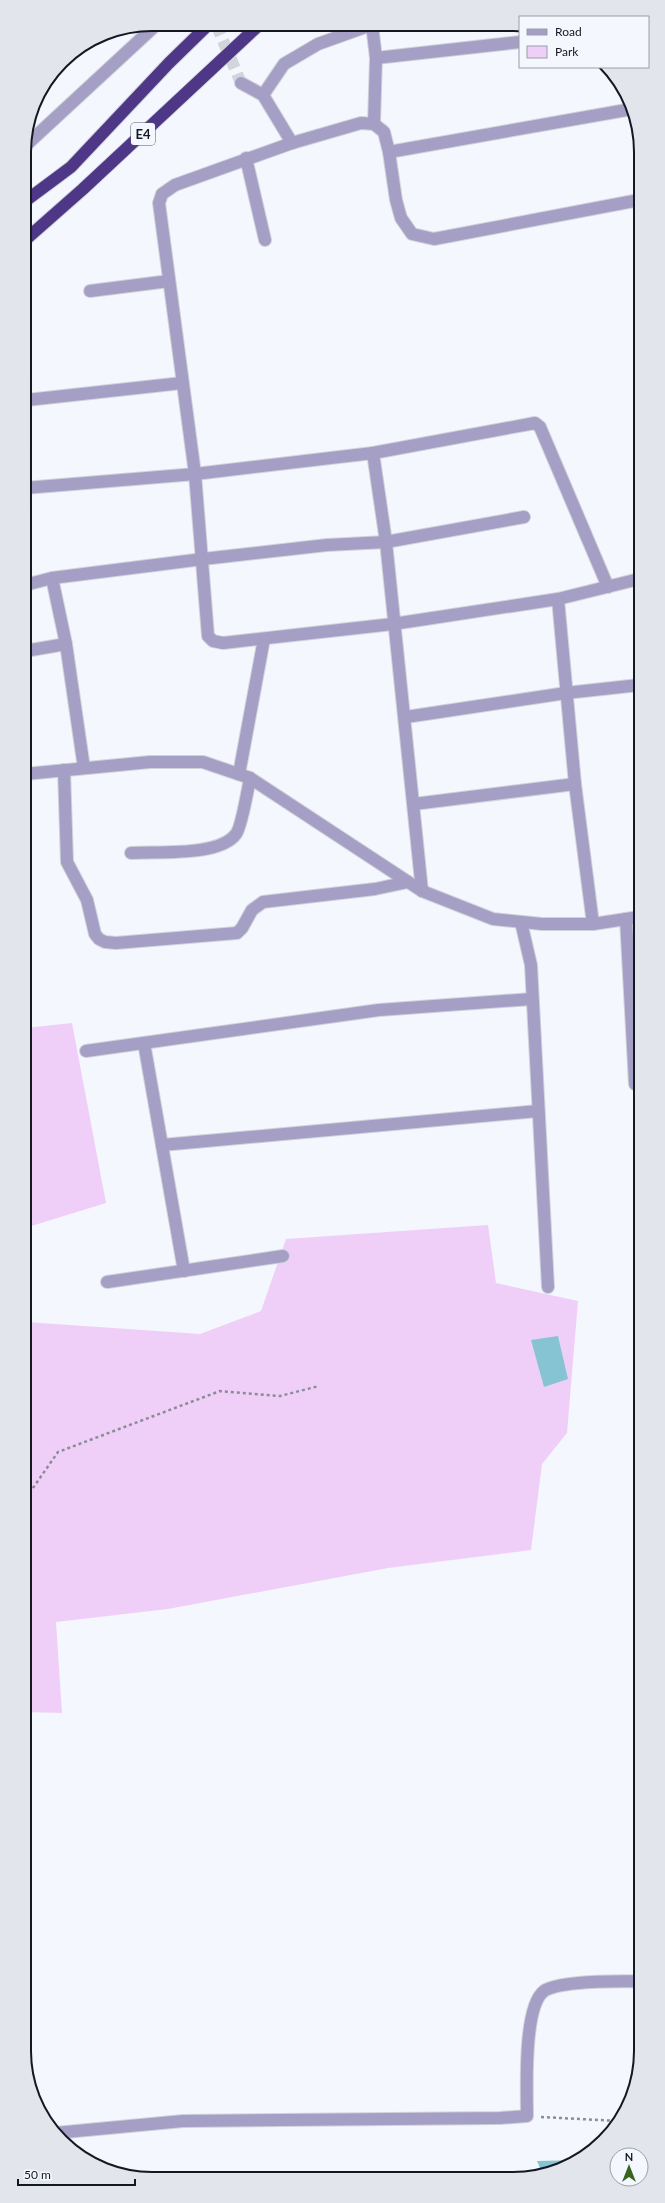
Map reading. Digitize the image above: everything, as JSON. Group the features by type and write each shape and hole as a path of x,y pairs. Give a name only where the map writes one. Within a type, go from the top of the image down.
{"highway":[{"name":"E4","path":"31,197 71,167 169,62 202,31"},
{"name":"E4","path":"31,235 83,189 253,31"}],"street":[{"path":"31,140 149,31"},
{"path":"263,95 284,64 318,44 355,31"},
{"path":"373,31 376,58 374,124"},
{"path":"376,58 519,42"},
{"path":"241,83 263,95 292,143"},
{"path":"389,152 626,109"},
{"path":"634,201 434,239 412,234 401,218 396,200 389,152 384,132 374,124 362,123 246,158 175,185 162,194 159,203 195,474 208,636 213,641 223,643 393,624 558,599 634,580"},
{"path":"246,158 265,240"},
{"path":"90,291 169,281"},
{"path":"31,400 182,383"},
{"path":"31,488 195,474 373,453 535,423 540,427 608,587"},
{"path":"373,453 386,542 393,624 406,717 422,891"},
{"path":"31,583 52,578 203,559 327,545 386,542 524,517"},
{"path":"52,578 66,644 84,768"},
{"path":"558,599 575,784 593,924"},
{"path":"131,853 208,849 225,844 237,834 264,639"},
{"path":"31,650 66,644"},
{"path":"406,717 634,686"},
{"path":"31,773 150,762 203,762 244,776 422,891 493,919 542,924 593,924 634,918"},
{"path":"64,770 67,862 87,900 95,934 99,940 105,942 116,943 237,933 242,928 252,910 263,902 375,888 408,882"},
{"path":"414,804 575,784"},
{"path":"626,919 634,1066"},
{"path":"521,922 530,965 548,1287"},
{"path":"86,1051 379,1010 532,999"},
{"path":"144,1043 184,1271"},
{"path":"162,1145 538,1111"},
{"path":"107,1282 283,1256"},
{"path":"62,2132 183,2121 500,2118 527,2116 528,2036 536,2002 544,1992 560,1985 634,1981"}],"path":[{"path":"31,1491 58,1452 220,1391 280,1396 319,1386"},
{"path":"527,2116 612,2121"}],"green space":[{"path":"72,1023 106,1203 31,1226 31,1027"},
{"path":"488,1225 496,1283 578,1301 567,1433 542,1464 531,1550 388,1568 168,1609 56,1622 62,1713 31,1712 31,1322 200,1334 261,1311 286,1239"}],"water":[{"path":"558,1336 568,1379 544,1387 531,1340"},
{"path":"565,2160 540,2169 537,2161"}],"tunnel":[{"path":"219,31 241,83"}]}
